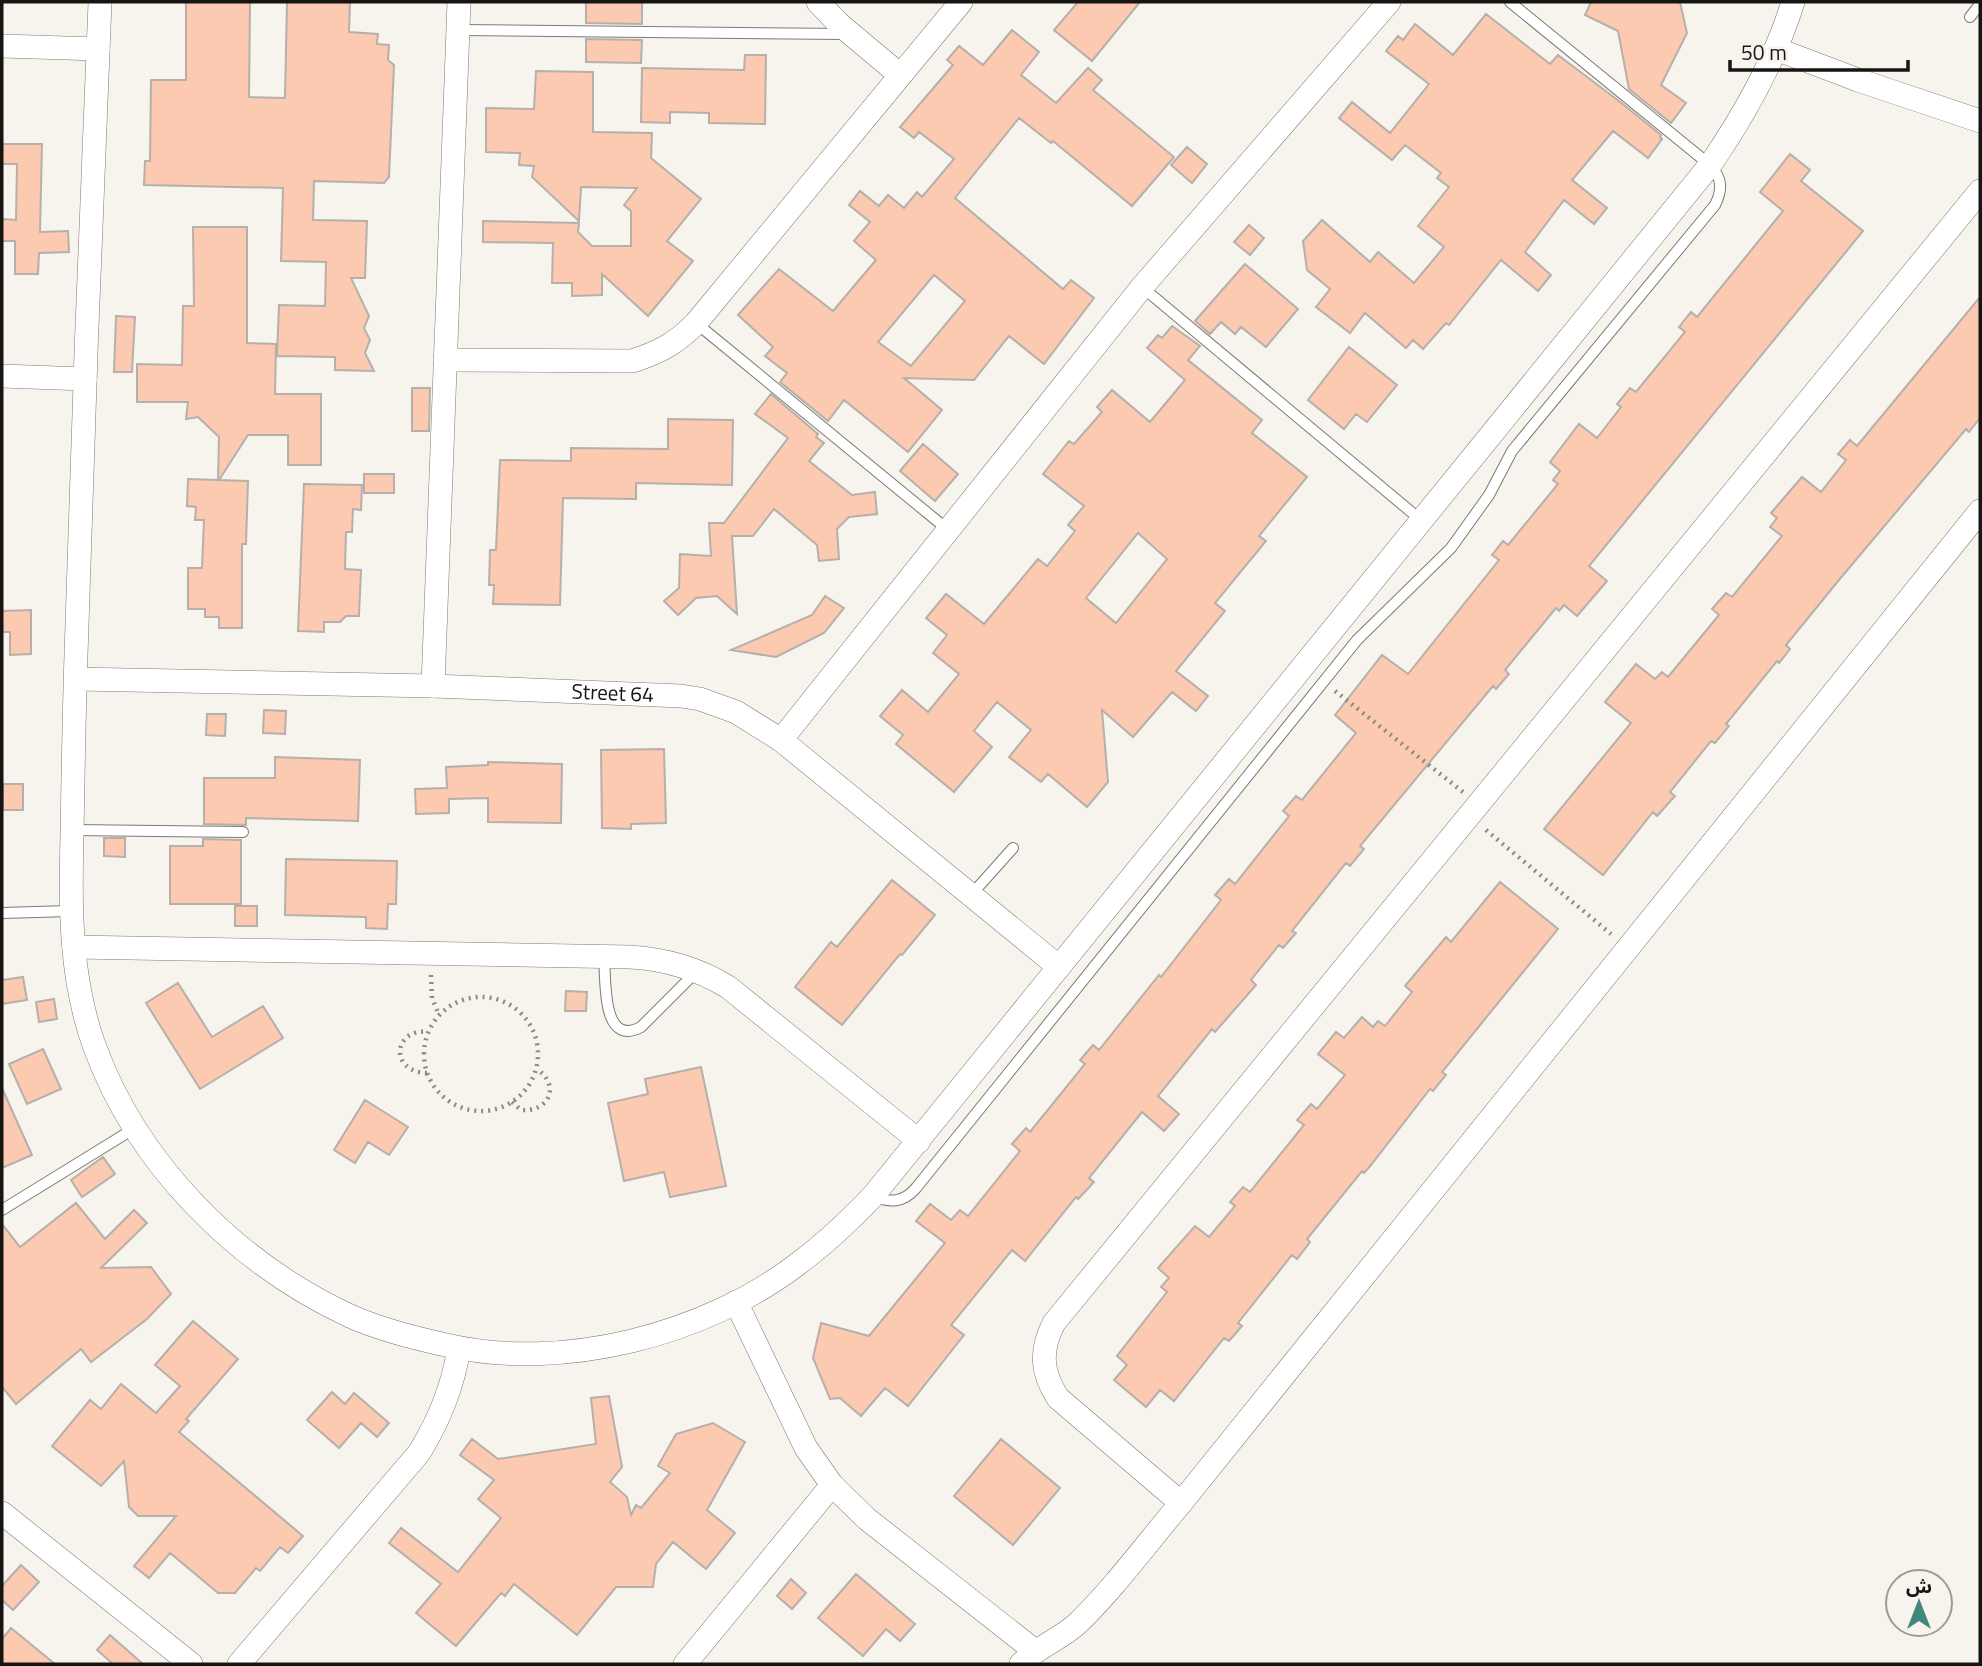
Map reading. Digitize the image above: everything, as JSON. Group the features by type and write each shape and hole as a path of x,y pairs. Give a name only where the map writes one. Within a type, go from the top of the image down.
{"street":[{"path":"100,2 85,379 70,911 81,1002 94,1045 112,1088 159,1163 190,1200 261,1262 307,1293 354,1317 404,1336 459,1348 513,1353 563,1352 609,1346 652,1336 736,1302 796,1266 843,1227 873,1196 1423,522 1710,165 1748,107 1776,49 1793,2"},
{"path":"433,686 458,2"},
{"path":"818,2 900,75"},
{"path":"445,360 632,361 656,354 678,341 696,323 961,2"},
{"path":"781,740 1142,287 1389,2"},
{"path":"2,46 98,49"},
{"path":"1776,49 1980,121"},
{"path":"1181,1503 1058,1398 1044,1369 1043,1353 1054,1322 1980,191"},
{"path":"2,376 85,379"},
{"path":"736,1302 806,1448 832,1485 867,1519 1028,1658 1062,1636 1085,1616 1181,1503 1980,511"},
{"name":"Street 64","path":"76,679 433,686 700,699 736,712 781,740 1059,967"},
{"path":"74,947 604,957 664,961 698,970 728,986 919,1140"},
{"path":"239,1664 419,1453 446,1403 455,1376 459,1348"},
{"path":"685,1664 832,1485"},
{"path":"2,1513 191,1664"}],"lane":[{"path":"873,1196 894,1202 910,1195 1371,625 1451,548 1489,495 1512,451 1715,205 1721,194 1721,182 1710,165 1510,2"},
{"path":"1970,17 1980,4"},
{"path":"457,30 851,34"},
{"path":"1142,287 1423,522"},
{"path":"696,323 947,529"},
{"path":"72,830 243,832"},
{"path":"971,895 1013,848"},
{"path":"2,913 70,911"},
{"path":"604,957 608,1012 613,1023 624,1030 641,1027 698,970"},
{"path":"2,1210 135,1128"}],"path":[{"path":"1324,682 1628,948"},
{"path":"433,954 430,980 432,998 439,1015"},
{"path":"476,997 490,997 515,1007 525,1017 537,1042 537,1069 531,1082 512,1102 488,1111 463,1108 441,1095 427,1073 423,1053 428,1032 439,1015 450,1006 476,997"},
{"path":"427,1073 416,1073 406,1068 400,1057 401,1046 407,1036 417,1031 428,1032"},
{"path":"512,1102 521,1110 533,1111 543,1106 550,1096 550,1084 537,1069"}],"building":[{"path":"186,2 250,2 249,97 285,98 287,2 350,2 349,32 378,34 377,44 389,45 388,60 394,65 389,177 384,183 314,181 313,220 367,221 365,278 351,278 369,316 364,328 370,340 365,353 374,371 335,370 335,357 277,356 279,305 325,306 326,262 281,261 283,188 144,185 145,161 150,161 151,80 186,80"},
{"path":"586,2 642,2 642,24 586,23"},
{"path":"1078,2 1140,2 1092,61 1054,30"},
{"path":"1591,2 1680,2 1687,33 1661,85 1686,103 1671,123 1629,89 1618,31 1585,15"},
{"path":"1486,14 1550,64 1558,55 1619,101 1661,135 1662,139 1648,158 1613,131 1572,180 1607,208 1594,224 1564,200 1525,252 1551,275 1538,291 1501,260 1449,325 1446,323 1423,349 1413,340 1406,348 1365,313 1350,333 1316,307 1330,289 1307,270 1303,241 1322,220 1370,262 1378,252 1414,283 1444,247 1418,226 1449,187 1437,178 1441,173 1405,145 1392,160 1339,118 1352,102 1390,133 1429,84 1386,51 1398,36 1403,40 1415,24 1453,55"},
{"path":"1012,30 1039,52 1021,75 1056,103 1088,68 1102,80 1093,90 1174,157 1132,206 1053,141 1051,143 1019,118 955,198 1063,289 1071,280 1094,298 1044,364 1009,336 974,380 904,378 942,410 908,452 844,400 828,421 780,382 787,373 765,356 773,347 738,315 779,269 833,311 876,260 854,241 870,222 849,205 860,191 879,206 888,195 904,208 917,192 922,197 954,159 919,132 914,138 900,127 953,65 947,60 959,46 983,65","holes":["934,275 965,301 911,366 878,342"]},
{"path":"586,39 642,40 641,63 586,62"},
{"path":"745,55 766,55 765,124 709,123 709,113 670,112 670,123 641,122 642,68 744,70"},
{"path":"536,71 593,72 593,132 652,133 651,158 701,199 667,241 693,261 648,316 602,274 602,295 572,296 572,283 552,283 553,243 483,242 483,221 579,223 578,232 592,246 631,246 631,211 624,205 637,188 581,187 579,221 532,177 534,166 519,165 520,153 486,152 486,108 534,109"},
{"path":"2,144 42,144 40,232 68,231 69,252 39,253 38,274 15,274 15,241 2,241 2,219 16,220 17,164 2,164"},
{"path":"1187,147 1207,164 1192,183 1171,165"},
{"path":"1790,154 1810,170 1801,181 1863,231 1589,566 1607,581 1577,616 1564,605 1559,611 1556,608 1505,670 1509,674 1496,689 1493,686 1360,846 1364,849 1350,866 1346,863 1292,931 1296,933 1283,948 1279,945 1251,980 1256,985 1215,1032 1212,1029 1158,1096 1179,1114 1164,1131 1142,1112 1089,1178 1094,1182 1078,1199 1076,1197 1025,1261 1012,1250 951,1325 964,1335 908,1406 885,1388 861,1416 840,1398 830,1399 813,1358 821,1323 869,1336 945,1243 916,1221 930,1204 951,1220 960,1210 968,1216 1020,1151 1012,1144 1026,1128 1030,1132 1085,1064 1080,1060 1093,1045 1099,1050 1159,975 1161,977 1221,900 1215,895 1229,879 1235,884 1289,816 1283,811 1296,796 1302,800 1356,733 1335,715 1382,655 1408,674 1499,560 1492,555 1503,541 1508,545 1558,484 1553,480 1560,471 1550,462 1579,424 1597,438 1621,407 1617,404 1630,388 1636,392 1685,332 1679,327 1691,312 1697,317 1783,211 1760,192"},
{"path":"1249,225 1264,238 1250,255 1234,242"},
{"path":"193,227 247,227 247,343 276,344 275,394 321,394 321,465 288,465 288,435 248,435 219,480 248,481 246,544 242,544 242,628 219,628 219,617 205,617 205,609 188,609 188,568 202,568 204,520 195,520 196,507 187,506 188,479 218,480 219,437 198,417 186,419 188,402 137,402 137,364 182,365 183,306 194,306"},
{"path":"1245,264 1298,309 1266,347 1241,327 1235,334 1221,322 1210,334 1195,321"},
{"path":"1980,297 1980,418 1969,432 1966,429 1839,580 1786,645 1790,649 1726,724 1729,726 1715,743 1711,741 1670,792 1675,796 1657,816 1653,812 1603,875 1544,829 1631,723 1605,702 1636,664 1655,679 1662,672 1668,677 1719,615 1712,609 1726,593 1732,597 1782,536 1770,527 1777,518 1771,513 1802,477 1821,492 1846,460 1838,454 1850,440 1857,446"},
{"path":"116,316 135,317 132,372 114,372"},
{"path":"1172,326 1200,346 1188,360 1262,420 1252,433 1307,477 1259,536 1266,541 1215,603 1225,611 1176,671 1208,696 1196,711 1172,692 1133,737 1102,710 1108,782 1087,807 1048,774 1041,782 1009,757 1031,730 997,702 974,731 992,747 954,792 896,744 903,735 880,716 902,690 928,712 959,674 933,653 947,635 926,618 946,594 984,624 1038,559 1047,566 1075,531 1068,525 1084,506 1043,474 1069,441 1074,444 1102,412 1097,407 1112,390 1150,422 1185,380 1147,348 1158,335 1162,338","holes":["1138,533 1167,559 1116,623 1086,598"]},
{"path":"1349,347 1397,385 1367,422 1356,414 1344,429 1308,400"},
{"path":"412,388 430,388 429,431 412,431"},
{"path":"771,394 818,434 816,437 824,443 809,461 852,495 875,492 877,514 849,517 837,529 839,559 819,561 817,545 774,509 753,536 732,536 737,614 717,596 696,598 678,615 664,601 679,588 680,554 711,556 709,523 724,523 788,438 755,414"},
{"path":"668,419 733,420 732,485 636,483 636,499 563,498 560,605 493,604 494,585 489,585 490,550 496,550 500,460 571,461 571,448 668,449"},
{"path":"923,444 958,474 935,501 900,471"},
{"path":"364,474 394,474 394,493 364,493"},
{"path":"304,484 362,485 361,510 353,509 352,532 346,532 345,569 361,570 359,616 346,616 340,622 324,622 324,632 298,631"},
{"path":"825,596 844,608 824,633 776,657 731,650 812,615"},
{"path":"31,610 31,654 10,655 10,632 2,632 2,611"},
{"path":"264,710 286,711 285,734 263,733"},
{"path":"207,714 226,714 225,736 206,735"},
{"path":"664,749 666,823 631,824 631,829 602,828 601,750"},
{"path":"275,757 360,760 358,821 246,818 246,825 204,824 204,778 275,778"},
{"path":"488,762 562,764 561,823 488,822 488,798 449,799 449,813 416,814 415,789 447,788 446,767 488,765"},
{"path":"3,784 23,784 23,810 3,810"},
{"path":"104,838 125,838 125,857 104,856"},
{"path":"203,839 241,840 241,904 170,904 170,846 203,846"},
{"path":"286,859 397,861 396,904 388,904 387,929 366,928 366,917 285,915"},
{"path":"892,880 935,915 842,1025 795,987 831,942 837,947"},
{"path":"1500,882 1558,929 1442,1072 1446,1075 1433,1091 1430,1089 1371,1165 1364,1173 1362,1171 1307,1239 1310,1242 1297,1259 1292,1255 1238,1323 1242,1326 1236,1333 1229,1341 1224,1338 1174,1401 1160,1390 1146,1407 1114,1380 1127,1365 1117,1356 1167,1292 1161,1287 1169,1278 1158,1268 1195,1226 1209,1237 1235,1206 1230,1202 1243,1187 1250,1192 1304,1125 1297,1120 1311,1104 1317,1109 1345,1075 1318,1054 1336,1032 1344,1038 1362,1017 1373,1027 1378,1021 1385,1026 1412,992 1405,986 1446,937 1451,942"},
{"path":"235,906 257,906 257,926 235,926"},
{"path":"23,977 27,1000 2,1004 2,980"},
{"path":"178,983 212,1037 263,1006 283,1038 200,1089 146,1003"},
{"path":"566,991 587,992 586,1011 565,1011"},
{"path":"54,999 57,1019 39,1022 36,1002"},
{"path":"43,1049 61,1089 27,1104 9,1064"},
{"path":"701,1067 726,1186 670,1197 664,1172 624,1181 608,1103 648,1094 645,1079"},
{"path":"2,1088 32,1155 2,1168"},
{"path":"365,1100 408,1127 389,1155 368,1142 355,1163 334,1150"},
{"path":"103,1157 115,1174 82,1197 71,1180"},
{"path":"76,1203 105,1239 134,1210 147,1223 101,1268 151,1267 171,1294 147,1319 91,1362 81,1349 16,1404 2,1387 2,1224 20,1247"},
{"path":"193,1321 238,1359 186,1419 189,1421 179,1432 303,1536 288,1553 280,1547 260,1571 256,1568 235,1593 218,1593 170,1553 149,1578 134,1566 176,1516 138,1516 129,1507 124,1461 101,1486 52,1446 90,1400 101,1409 121,1384 156,1413 180,1386 155,1365"},
{"path":"332,1392 345,1404 354,1393 389,1423 377,1437 361,1423 339,1448 307,1420"},
{"path":"609,1396 622,1467 610,1482 627,1497 631,1515 636,1505 641,1508 670,1473 658,1466 676,1434 713,1423 745,1442 707,1510 735,1533 706,1569 673,1542 656,1564 653,1587 616,1587 577,1635 514,1584 505,1596 501,1593 456,1646 416,1613 441,1584 389,1543 401,1528 458,1572 501,1518 478,1499 494,1480 460,1455 472,1439 498,1459 596,1444 591,1398"},
{"path":"1001,1439 1060,1488 1013,1545 954,1496"},
{"path":"21,1565 39,1582 13,1610 2,1600 2,1586"},
{"path":"856,1574 915,1624 900,1641 886,1629 863,1656 818,1618"},
{"path":"791,1579 806,1593 792,1609 777,1596"},
{"path":"11,1628 55,1664 2,1664 2,1639"},
{"path":"110,1635 143,1664 113,1664 97,1650"}]}
